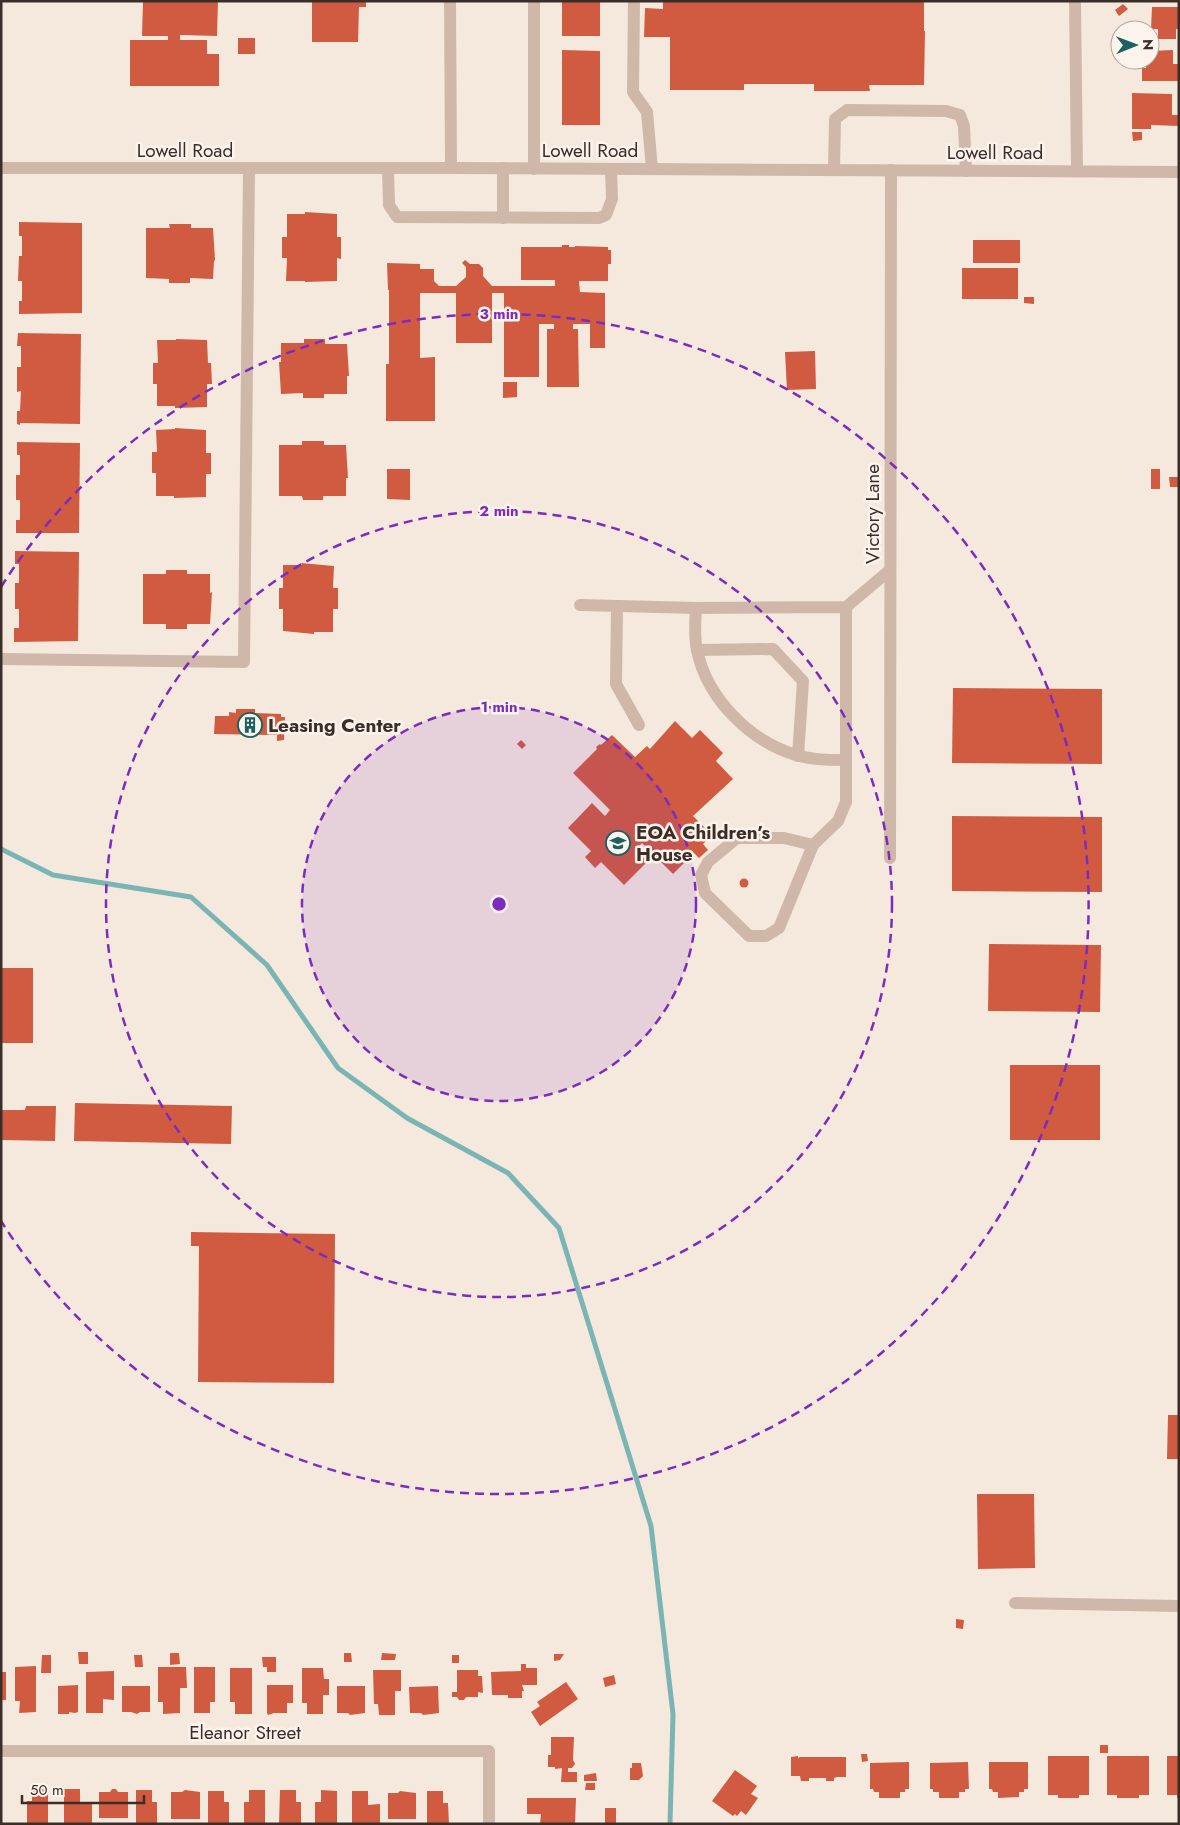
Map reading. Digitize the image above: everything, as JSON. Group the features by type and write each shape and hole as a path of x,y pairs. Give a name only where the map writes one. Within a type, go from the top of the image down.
{"street":[{"path":"450,1 451,168"},
{"path":"534,1 534,169"},
{"path":"634,1 633,92 648,112 652,169"},
{"path":"1075,1 1077,171"},
{"path":"834,170 834,119 847,110 946,111 960,116 964,126 966,171"},
{"name":"Lowell Road","path":"1,168 503,168 1179,172"},
{"path":"1,659 244,662 249,168"},
{"path":"388,168 388,205 398,217 503,218 599,218 606,214 612,198 610,169"},
{"path":"503,168 503,218"},
{"name":"Victory Lane","path":"890,858 891,170"},
{"path":"580,605 696,608 846,608 890,570"},
{"path":"617,606 616,684 639,725"},
{"path":"696,608 695,632 697,650 705,674 724,705 748,730 772,746 798,756 823,760 846,760"},
{"path":"813,845 784,838 737,838 708,862 701,875 704,893 749,936 766,936 778,928 813,845 838,821 846,802 846,608"},
{"path":"697,650 773,649 803,682 798,756"},
{"path":"1015,1603 1179,1606"},
{"name":"Eleanor Street","path":"1,1751 490,1751 489,1824"}],"building":[{"path":"143,1 218,1 217,36 180,35 180,40 207,40 207,54 219,54 219,86 130,86 130,40 168,40 168,36 142,36"},
{"path":"312,1 366,1 366,7 359,7 358,42 312,42"},
{"path":"562,1 600,1 600,36 562,36"},
{"path":"663,1 924,2 924,85 869,85 870,91 814,91 814,84 744,84 744,90 670,90 670,37 644,37 645,8 663,9"},
{"path":"1123,4 1128,9 1119,16 1115,10"},
{"path":"1152,7 1179,7 1179,29 1176,29 1176,39 1160,39 1160,20 1151,20"},
{"path":"238,38 255,38 255,54 238,54"},
{"path":"562,50 600,51 600,125 562,125"},
{"path":"1173,50 1173,64 1179,64 1179,81 1142,81 1142,70 1160,70 1160,51"},
{"path":"1132,93 1172,94 1172,115 1179,115 1179,126 1151,125 1151,129 1132,129"},
{"path":"1132,132 1142,132 1142,140 1133,141"},
{"path":"305,212 337,214 337,237 341,237 341,259 337,258 337,281 286,281 287,258 282,258 282,237 287,237 287,214 305,214"},
{"path":"19,222 82,223 82,313 19,314 19,301 22,301 22,281 18,281 19,256 22,256 22,236 19,236"},
{"path":"169,224 191,224 191,228 213,228 215,260 213,279 190,278 190,283 169,283 169,279 146,278 146,228 170,228"},
{"path":"973,240 1020,240 1020,263 973,263"},
{"path":"562,245 569,245 569,247 608,247 608,250 611,250 611,264 608,264 608,281 579,281 580,292 605,293 605,348 590,348 590,324 573,324 573,329 578,329 579,387 547,387 547,329 554,329 554,324 539,324 539,377 504,377 504,293 492,293 492,343 456,343 456,293 420,293 420,358 435,357 435,421 386,421 386,364 389,364 387,263 420,264 420,269 434,269 434,281 439,286 456,286 466,277 466,267 462,263 465,260 470,264 479,264 483,268 483,276 492,286 555,286 555,280 521,280 521,247 562,247"},
{"path":"962,268 1018,268 1018,299 962,299"},
{"path":"1024,297 1034,297 1034,304 1024,303"},
{"path":"18,333 81,334 80,424 17,424 17,411 20,411 21,391 17,392 17,367 21,367 21,346 17,346"},
{"path":"304,339 325,339 325,344 347,344 349,376 347,376 347,394 324,394 324,398 303,398 303,393 281,394 279,362 281,362 281,343 304,343"},
{"path":"157,340 207,340 208,363 211,363 212,384 207,384 207,407 175,408 175,406 157,406 157,384 153,384 153,363 158,363"},
{"path":"815,351 816,389 787,390 785,352"},
{"path":"503,382 517,382 517,397 503,398"},
{"path":"175,428 206,430 206,453 211,453 211,474 206,474 206,497 174,498 174,496 156,496 156,473 152,473 152,452 157,452 156,430"},
{"path":"302,441 324,441 324,445 346,445 348,478 346,478 346,496 323,496 323,500 303,500 302,496 279,496 279,445 302,445"},
{"path":"17,442 80,443 79,533 16,533 16,520 20,520 20,500 16,500 16,475 20,475 20,455 17,455"},
{"path":"387,469 410,469 410,500 387,499"},
{"path":"1151,469 1160,469 1160,489 1151,489"},
{"path":"1169,477 1179,477 1179,487 1170,487"},
{"path":"15,551 79,552 78,641 14,642 14,628 19,628 19,609 15,609 15,583 19,583 19,564 15,564"},
{"path":"301,563 334,566 333,588 338,588 338,609 333,609 333,632 314,632 314,634 283,631 283,609 279,609 279,588 283,588 283,565 302,565"},
{"path":"166,570 187,570 187,574 210,574 210,593 212,592 210,624 187,624 187,629 166,629 166,624 143,624 143,574 166,574"},
{"path":"953,688 1102,689 1102,764 952,763"},
{"name":"Leasing Center","path":"236,709 255,709 255,713 281,714 281,717 285,717 284,740 277,741 277,735 214,734 215,716 229,716 229,712 236,713"},
{"path":"675,721 692,738 700,730 723,753 716,761 733,779 693,816 712,835 703,844 708,850 699,858 694,853 673,874 642,843 637,848 649,860 624,885 601,862 595,868 585,857 591,851 568,828 592,803 605,816 610,810 573,773 597,749 596,747 612,735 635,757 647,746 650,749"},
{"path":"521,740 526,745 522,749 517,744"},
{"path":"952,816 1102,817 1102,892 952,891"},
{"path":"744,878 749,883 744,888 739,883"},
{"path":"989,944 1101,945 1100,1012 988,1011"},
{"path":"2,968 33,968 33,1043 2,1043"},
{"path":"1010,1065 1100,1065 1100,1140 1010,1140"},
{"path":"75,1103 232,1106 231,1144 74,1141"},
{"path":"26,1106 56,1106 55,1141 1,1140 1,1110 25,1110"},
{"path":"191,1232 335,1234 334,1383 198,1382 199,1246 191,1246"},
{"path":"1168,1415 1179,1415 1179,1459 1167,1459"},
{"path":"977,1494 1034,1494 1035,1568 978,1569"},
{"path":"956,1619 964,1620 963,1629 956,1628"},
{"path":"78,1652 88,1652 88,1664 79,1664"},
{"path":"170,1653 179,1653 180,1664 170,1665"},
{"path":"344,1653 351,1653 352,1662 344,1662"},
{"path":"382,1653 396,1654 395,1660 381,1660"},
{"path":"554,1654 564,1654 560,1660 554,1661"},
{"path":"42,1655 51,1655 51,1673 41,1673"},
{"path":"134,1655 142,1655 143,1667 135,1667"},
{"path":"452,1655 459,1655 459,1663 452,1663"},
{"path":"262,1657 276,1657 276,1672 267,1672 267,1667 263,1667"},
{"path":"521,1664 526,1664 526,1668 537,1668 537,1685 522,1685 524,1691 522,1691 522,1698 508,1698 508,1695 492,1695 491,1672 521,1671"},
{"path":"36,1666 36,1712 19,1713 20,1701 15,1701 15,1667"},
{"path":"158,1667 186,1667 187,1688 180,1688 180,1713 163,1714 163,1702 158,1702"},
{"path":"194,1667 215,1667 215,1702 210,1702 210,1713 194,1713"},
{"path":"230,1668 252,1668 252,1714 235,1714 235,1702 230,1702"},
{"path":"302,1668 323,1668 324,1679 329,1679 329,1695 323,1695 323,1714 307,1714 307,1703 302,1703"},
{"path":"373,1670 401,1670 401,1691 395,1691 395,1715 379,1715 378,1704 374,1704"},
{"path":"457,1670 478,1670 478,1676 482,1676 483,1693 478,1692 478,1697 466,1697 464,1700 452,1697 452,1692 457,1692"},
{"path":"114,1671 114,1700 103,1699 103,1713 86,1713 86,1672"},
{"path":"1,1672 6,1672 6,1700 1,1700"},
{"path":"614,1675 616,1684 605,1687 603,1678"},
{"path":"566,1682 578,1699 540,1726 531,1712 540,1706 537,1702"},
{"path":"78,1685 78,1712 58,1714 58,1686"},
{"path":"267,1685 293,1685 293,1703 287,1703 287,1713 268,1715"},
{"path":"122,1686 150,1686 150,1712 140,1712 137,1714 122,1712"},
{"path":"337,1686 365,1686 365,1713 350,1715 348,1713 337,1713"},
{"path":"438,1686 439,1713 423,1715 421,1713 410,1713 409,1687"},
{"path":"551,1737 574,1737 573,1760 575,1764 572,1768 568,1768 568,1772 577,1772 577,1782 561,1782 562,1768 548,1767 548,1755 551,1755"},
{"path":"1100,1745 1108,1745 1108,1753 1100,1753"},
{"path":"861,1754 867,1754 868,1761 862,1762"},
{"path":"798,1756 798,1758 846,1757 846,1777 834,1778 834,1781 826,1781 826,1778 809,1778 809,1781 801,1781 800,1776 791,1776 791,1757"},
{"path":"1048,1756 1089,1756 1089,1795 1079,1795 1079,1798 1058,1798 1058,1795 1048,1795"},
{"path":"1107,1756 1149,1756 1149,1795 1139,1795 1139,1798 1117,1798 1117,1795 1107,1795"},
{"path":"1167,1756 1179,1756 1179,1798 1177,1798 1177,1795 1167,1795"},
{"path":"909,1762 909,1789 905,1789 905,1792 900,1792 900,1798 879,1798 879,1792 874,1792 873,1789 870,1789 870,1763"},
{"path":"968,1762 969,1789 965,1789 965,1792 959,1792 959,1798 939,1798 939,1792 933,1792 933,1789 930,1789 930,1763"},
{"path":"989,1762 1028,1762 1028,1789 1024,1789 1024,1792 1019,1792 1019,1797 998,1798 998,1792 993,1792 992,1789 989,1789"},
{"path":"632,1763 641,1763 643,1776 639,1780 630,1780"},
{"path":"735,1770 757,1786 751,1794 758,1798 746,1815 741,1811 737,1816 735,1814 733,1816 712,1801"},
{"path":"596,1773 597,1781 584,1781 584,1775"},
{"path":"586,1783 595,1783 595,1790 585,1790"},
{"path":"32,1789 48,1789 48,1824 27,1824 27,1801 32,1801"},
{"path":"64,1789 80,1789 80,1804 92,1803 92,1824 64,1824"},
{"path":"112,1789 116,1789 118,1792 128,1792 128,1818 99,1818 99,1792 110,1792"},
{"path":"136,1790 152,1790 152,1802 157,1802 157,1824 136,1824"},
{"path":"185,1790 200,1792 200,1819 171,1819 171,1792 182,1792"},
{"path":"249,1790 265,1790 265,1824 244,1824 244,1802 249,1802"},
{"path":"280,1790 296,1790 296,1802 301,1802 301,1824 279,1824"},
{"path":"321,1790 337,1791 337,1824 315,1824 315,1802 321,1802"},
{"path":"208,1791 224,1791 224,1802 229,1802 229,1824 208,1824"},
{"path":"352,1791 368,1791 368,1805 380,1804 380,1824 352,1824"},
{"path":"400,1791 416,1793 416,1819 388,1819 388,1793 398,1793"},
{"path":"427,1791 443,1791 443,1803 448,1803 449,1824 427,1824"},
{"path":"527,1798 576,1798 575,1824 540,1824 541,1814 527,1814"},
{"path":"605,1808 616,1808 616,1824 605,1824"}],"waterway":[{"path":"1,849 53,875 191,897 267,965 338,1068 407,1118 508,1173 559,1228 651,1526 673,1714 670,1824"}],"place":[{"name":"Leasing Center","path":"250,725"},
{"name":"EOA Children’s House","path":"618,843"}]}
